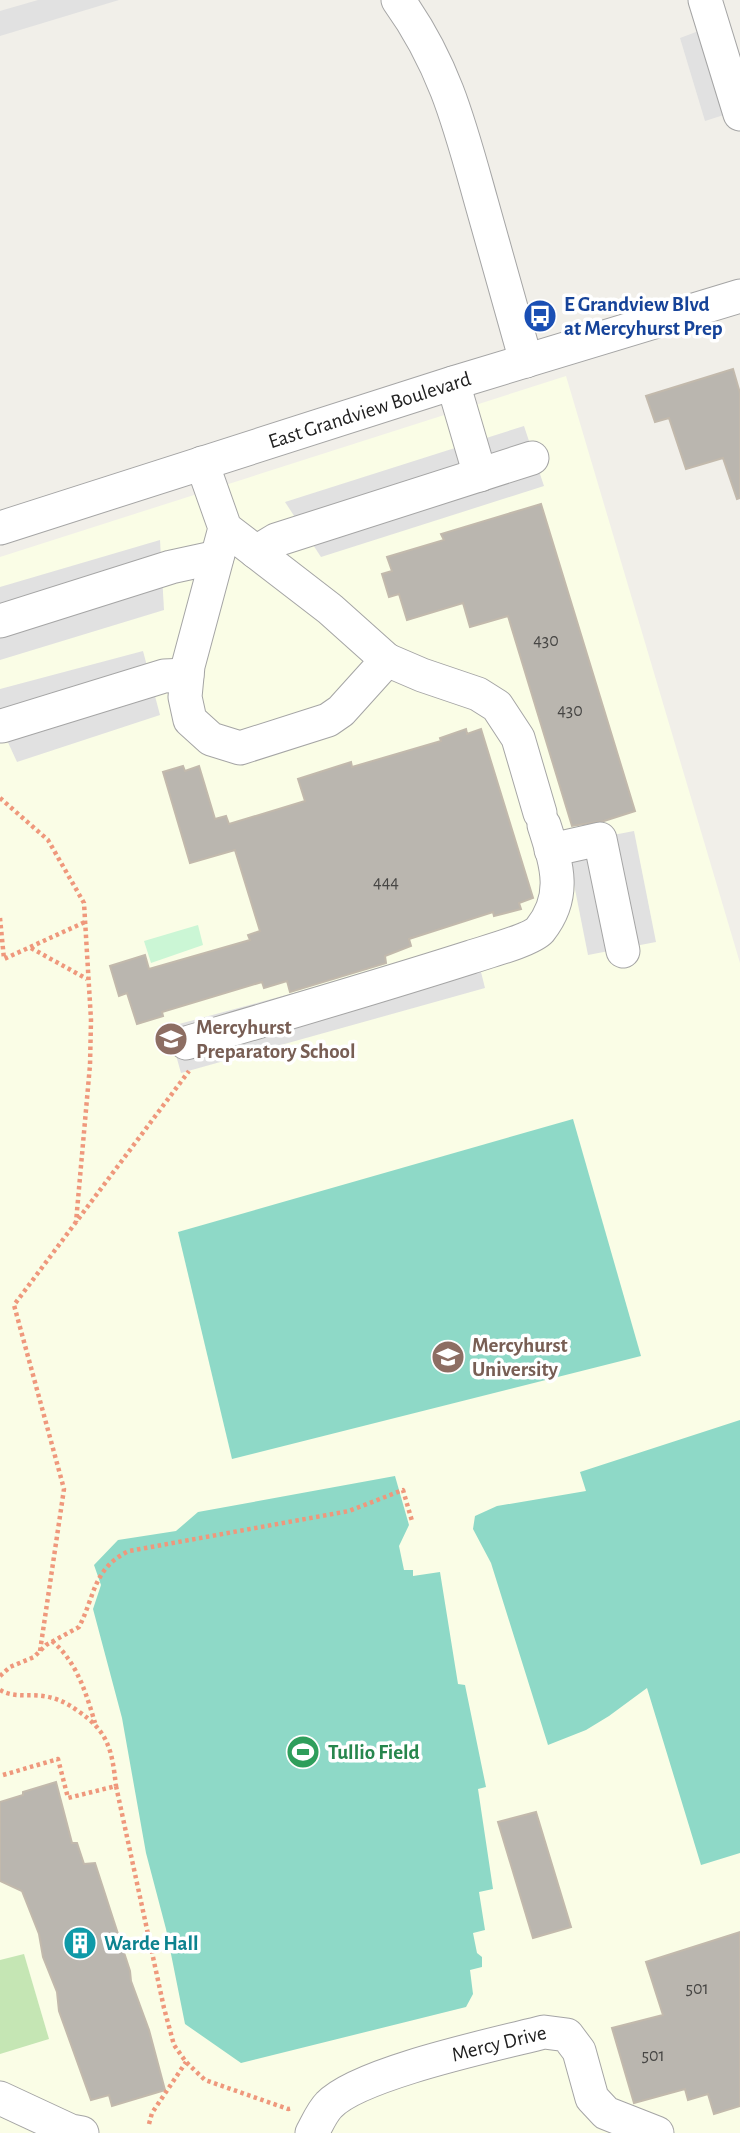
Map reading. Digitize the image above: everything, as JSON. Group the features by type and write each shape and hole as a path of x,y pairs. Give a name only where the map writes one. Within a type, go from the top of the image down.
{"street":[{"path":"398,0 439,66 459,122 526,361"},
{"path":"705,0 740,114"},
{"name":"East Grandview Boulevard","path":"0,528 453,383 740,296"},
{"path":"453,383 480,475"},
{"path":"257,552 276,540 532,458"},
{"path":"202,463 221,542 187,675 185,698 190,720 211,739 240,748 328,720 341,711 387,660"},
{"path":"0,621 171,567 221,542 257,552 330,609 387,660 478,694 497,706 518,738 559,885 555,908 538,932 511,944 201,1039"},
{"path":"2,726 164,676 187,675"},
{"path":"545,829 600,839 623,951"},
{"name":"Mercy Drive","path":"305,2120 340,2096 400,2071 544,2032 566,2035 579,2051 592,2098 606,2113 657,2133"},
{"path":"0,2098 71,2131 82,2133"}],"path":[{"path":"0,798 48,840 84,903 91,1020 90,1065 76,1223"},
{"path":"0,918 4,959 85,922"},
{"path":"30,947 88,980"},
{"path":"40,1651 64,1489 14,1305 76,1223 201,1039"},
{"path":"0,1676 10,1667 34,1657 52,1641 79,1627 104,1568 116,1557 129,1551 349,1511 403,1490 412,1521"},
{"path":"52,1641 71,1661 95,1724"},
{"path":"0,1690 15,1695 54,1697 95,1724 106,1737 164,2008 174,2045 186,2062 205,2080 288,2109 305,2120"},
{"path":"3,1775 58,1759 68,1798 116,1786"},
{"path":"149,2124 152,2113 186,2062"}],"shaded area":[{"path":"38,0 119,0 0,36 0,11"},
{"path":"704,29 730,113 705,121 680,38"},
{"name":"Mercyhurst University","path":"566,376 740,963 740,2133 0,2133 0,557"},
{"path":"524,426 544,486 321,557 285,502"},
{"path":"160,540 164,610 0,660 0,587"},
{"path":"143,651 160,715 17,762 0,725 0,689"},
{"path":"634,831 656,942 588,955 566,844"},
{"path":"474,944 485,988 181,1073 168,1027"}],"green space":[{"path":"198,925 203,945 151,963 144,941"},
{"path":"573,1119 641,1356 232,1459 178,1232"},
{"path":"740,1420 740,1853 701,1865 647,1688 586,1730 548,1745 491,1563 473,1529 475,1516 497,1506 586,1491 580,1472"},
{"name":"Tullio Field","path":"395,1476 409,1525 399,1546 404,1570 413,1570 413,1576 440,1572 458,1684 465,1685 486,1787 478,1789 493,1889 479,1892 485,1930 473,1933 477,1953 482,1957 482,1967 470,1970 473,1994 466,2007 241,2063 185,2024 166,1929 146,1853 122,1718 93,1609 101,1585 94,1565 118,1540 176,1531 198,1512"},
{"path":"24,1954 49,2039 0,2054 0,1960"}],"building":[{"path":"733,369 740,393 740,498 737,499 723,458 686,469 669,418 655,422 646,396"},
{"path":"541,504 635,811 604,821 572,826 508,616 470,627 463,603 407,620 399,594 389,597 382,574 392,571 387,557 444,540 441,534"},
{"path":"466,729 467,734 481,729 533,898 519,903 521,909 494,916 493,912 409,939 411,946 385,956 386,963 290,992 287,981 264,988 262,982 162,1012 163,1016 137,1024 127,993 119,996 110,966 145,955 149,969 250,940 248,935 260,931 235,850 190,863 163,772 183,766 185,771 199,766 215,819 226,816 229,824 305,801 298,779 351,762 352,767 441,741 440,738"},
{"name":"Warde Hall","path":"56,1782 72,1843 77,1843 84,1864 95,1863 149,2030 165,2090 112,2106 109,2095 91,2100 59,2011 57,1992 43,1957 39,1934 22,1891 0,1881 0,1802"},
{"path":"536,1812 571,1927 533,1938 498,1822"},
{"path":"740,1932 740,2106 714,2114 708,2094 688,2100 685,2089 634,2103 612,2028 663,2015 646,1962"}],"place":[{"name":"E Grandview Blvd at Mercyhurst Prep","path":"540,316"},
{"name":"Mercyhurst Preparatory School","path":"171,1039"},
{"name":"Mercyhurst University","path":"448,1357"},
{"name":"Tullio Field","path":"303,1752"},
{"name":"Warde Hall","path":"80,1943"}]}
